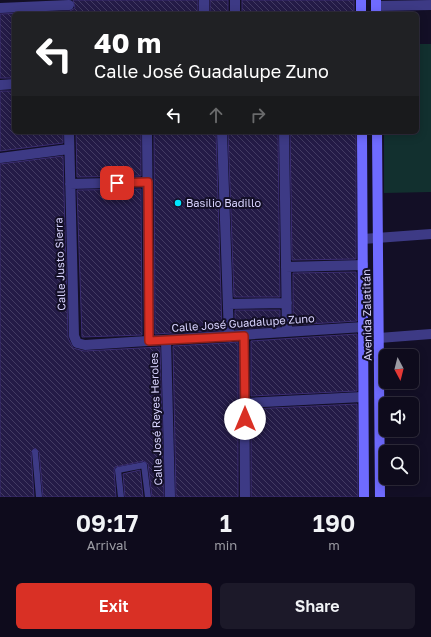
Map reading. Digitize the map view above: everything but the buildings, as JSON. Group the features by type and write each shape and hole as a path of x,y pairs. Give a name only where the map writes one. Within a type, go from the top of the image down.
{"street":[{"path":"204,0 204,12"},
{"path":"235,0 235,12"},
{"path":"361,0 361,12"},
{"path":"376,7 431,5"},
{"path":"0,8 69,6"},
{"path":"0,85 12,84"},
{"name":"Calle Justo Sierra","path":"70,134 74,336 77,343"},
{"name":"Calle José Reyes Heroles","path":"148,134 149,341"},
{"path":"222,134 229,337"},
{"path":"284,134 287,332"},
{"name":"Avenida Zalatitán","path":"362,134 362,397 364,497"},
{"name":"Avenida Zalatitán","path":"377,134 380,497"},
{"path":"0,158 70,149"},
{"path":"70,184 148,182"},
{"path":"362,239 431,234"},
{"path":"286,267 363,265"},
{"path":"228,304 287,303"},
{"name":"Calle José Guadalupe Zuno","path":"77,343 85,345 229,337 363,327"},
{"path":"379,338 431,334"},
{"path":"244,336 246,403 245,497"},
{"name":"Calle José Reyes Heroles","path":"166,340 170,497"},
{"path":"246,403 362,397"}],"lane":[{"path":"35,452 39,497"},
{"path":"121,497 118,470 144,465 148,497"}],"green space":[{"path":"419,44 431,44 431,192 384,193 384,134 419,134"}],"place":[{"name":"Basilio Badillo","path":"178,203"}],"route":[{"path":"117,183 148,182 149,341 244,336 245,419"}]}
